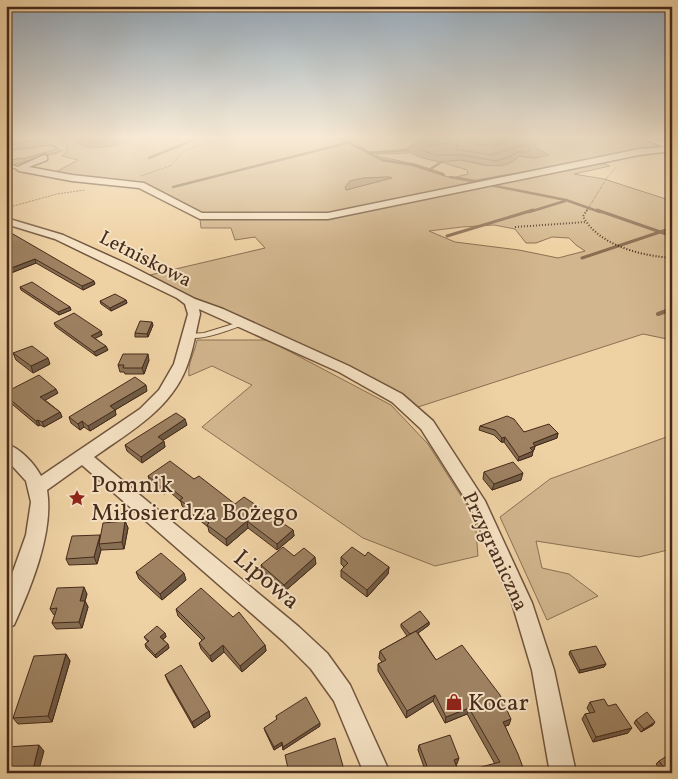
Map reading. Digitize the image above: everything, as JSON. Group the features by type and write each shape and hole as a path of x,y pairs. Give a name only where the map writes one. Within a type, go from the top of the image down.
{"street":[{"path":"42,172 72,178 125,183 148,188 200,216 328,216 540,172"},
{"name":"Letniskowa","path":"6,221 59,237 123,266 181,295 191,302 194,314 190,336 181,364 172,382 156,404 38,487"},
{"name":"Przygraniczna","path":"191,302 218,312 344,369 397,398 427,425 479,506 522,603 543,670 564,773"},
{"path":"6,450 26,468 38,487 40,512 36,534 6,618"},
{"name":"Lipowa","path":"83,457 292,634 319,662 342,693 377,773"}],"lane":[{"path":"190,336 205,335 243,324"}],"path":[{"path":"125,183 153,172"},
{"path":"610,172 605,177 590,208 583,216 586,222 601,236 617,244 654,257 672,258"},
{"path":"6,208 57,194 85,190"},
{"path":"515,228 586,222"}],"shaded area":[{"path":"55,172 441,172 444,176 481,184 344,211 310,215 202,216 144,184 52,174","holes":["364,178 391,178 346,190 350,181"]},
{"path":"468,172 540,172 487,183 456,177 468,174"},
{"path":"556,172 581,172 574,174 604,179 672,201 672,340 643,334 415,408 340,364 195,298 150,275 265,248 255,237 235,240 231,228 201,228 200,219 358,213","holes":["494,225 515,229 526,243 536,243 552,237 569,238 585,251 558,258 519,250 455,242 429,231"]},
{"path":"197,340 268,340 391,405 428,444 475,518 478,556 435,566 363,538 202,427 252,385 212,366 189,376 189,367"},
{"path":"672,435 672,549 639,557 536,541 542,568 569,574 598,596 547,620 500,517 550,479"}],"water":[{"path":"364,178 392,178 346,190 345,187 350,181"}],"building":[{"path":"6,230 94,281 82,286 35,259 6,270"},
{"path":"32,282 70,307 58,312 20,287"},
{"path":"115,294 126,300 110,308 100,301"},
{"path":"74,313 101,331 91,336 106,346 94,352 54,323"},
{"path":"140,321 152,322 147,334 135,333"},
{"path":"32,346 48,358 31,366 13,353"},
{"path":"123,354 148,354 142,368 123,368 124,365 118,365"},
{"path":"39,375 56,389 40,397 60,412 42,422 36,421 6,396 6,392"},
{"path":"135,377 146,385 110,406 115,410 88,426 82,421 78,424 69,417"},
{"path":"176,413 185,419 158,437 164,441 141,457 125,445"},
{"path":"507,416 514,419 524,432 549,424 558,433 533,443 535,446 530,448 533,451 519,457 505,437 502,438 495,430 480,426"},
{"path":"170,461 194,479 199,476 235,504 244,497 293,530 277,544 247,521 226,539 207,525 209,523 180,500 183,498 167,485 162,488 148,476"},
{"path":"513,462 523,473 494,484 484,472"},
{"path":"125,521 122,542 99,544 103,523"},
{"path":"100,535 94,557 66,559 72,536"},
{"path":"283,547 294,556 304,548 315,557 284,585 261,565"},
{"path":"352,547 365,556 368,552 389,567 367,590 341,570 348,563 341,557"},
{"path":"161,553 184,573 160,594 136,572"},
{"path":"84,587 80,601 85,601 79,622 52,623 57,608 50,609 57,588"},
{"path":"201,588 233,617 239,612 265,645 240,666 223,645 210,656 199,643 205,638 176,609"},
{"path":"420,611 429,622 410,634 401,624"},
{"path":"157,626 165,633 160,637 168,644 155,655 145,644 149,641 144,637"},
{"path":"416,631 436,660 462,645 500,695 511,719 503,722 525,773 483,773 481,767 500,762 469,708 446,717 435,695 407,711 378,664 386,660 380,651"},
{"path":"596,646 606,664 580,670 570,651"},
{"path":"66,654 48,716 13,718 34,656"},
{"path":"181,665 209,711 192,722 165,675"},
{"path":"306,697 320,723 283,747 282,742 274,747 264,728 277,719 276,716"},
{"path":"604,699 608,706 616,704 632,728 596,737 585,714 595,712 590,702"},
{"path":"647,712 655,722 644,729 636,720"},
{"path":"450,735 459,758 454,760 459,773 423,773 422,768 427,766 419,745"},
{"path":"335,738 345,773 289,773 285,755"},
{"path":"39,745 32,773 6,773 6,747"},
{"path":"670,754 672,757 672,773 668,773 659,761"}],"waterway":[{"path":"173,187 231,172"},
{"path":"436,172 444,175"},
{"path":"450,177 475,181 525,172"},
{"path":"490,185 566,200 600,212"},
{"path":"529,212 565,201"},
{"path":"447,236 533,210"},
{"path":"597,210 660,232"},
{"path":"660,232 672,228"},
{"path":"582,258 660,232"},
{"path":"660,232 672,236"},
{"path":"658,314 672,309"}],"place":[{"name":"Pomnik Miłosierdza Bożego","path":"77,498"},
{"name":"Kocar","path":"454,702"}]}
